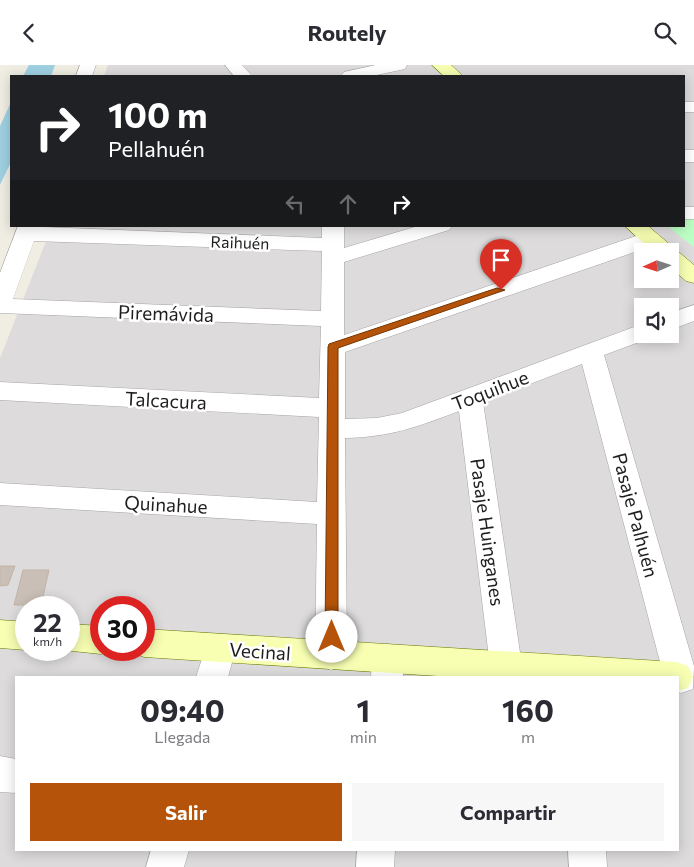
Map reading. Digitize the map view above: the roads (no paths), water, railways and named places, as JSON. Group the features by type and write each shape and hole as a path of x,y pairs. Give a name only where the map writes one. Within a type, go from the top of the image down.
{"street":[{"path":"233,65 242,75"},
{"path":"354,75 399,65"},
{"path":"440,65 453,75"},
{"name":"Raihuén","path":"27,230 333,243 436,227"},
{"path":"0,305 27,230"},
{"path":"333,347 650,239"},
{"path":"332,655 333,243"},
{"path":"679,263 694,277"},
{"name":"Piremávida","path":"0,305 333,319"},
{"path":"679,319 694,313"},
{"name":"Toquihue","path":"333,419 389,426 470,398 634,335"},
{"name":"Pasaje Palhuén","path":"591,352 682,678"},
{"name":"Talcacura","path":"0,391 333,419"},
{"name":"Pasaje Huinganes","path":"470,398 506,667"},
{"name":"Quinahue","path":"0,494 332,514"},
{"path":"0,634 15,635"},
{"name":"Vecinal","path":"155,646 216,663 332,655 388,668 506,667 569,674 626,676"},
{"path":"0,774 15,776"},
{"path":"165,867 170,851"},
{"path":"375,867 376,851"},
{"path":"587,851 588,867"}],"water":[{"path":"29,65 55,65 51,75 24,75"},
{"path":"10,104 10,164 0,185 0,126"}]}
